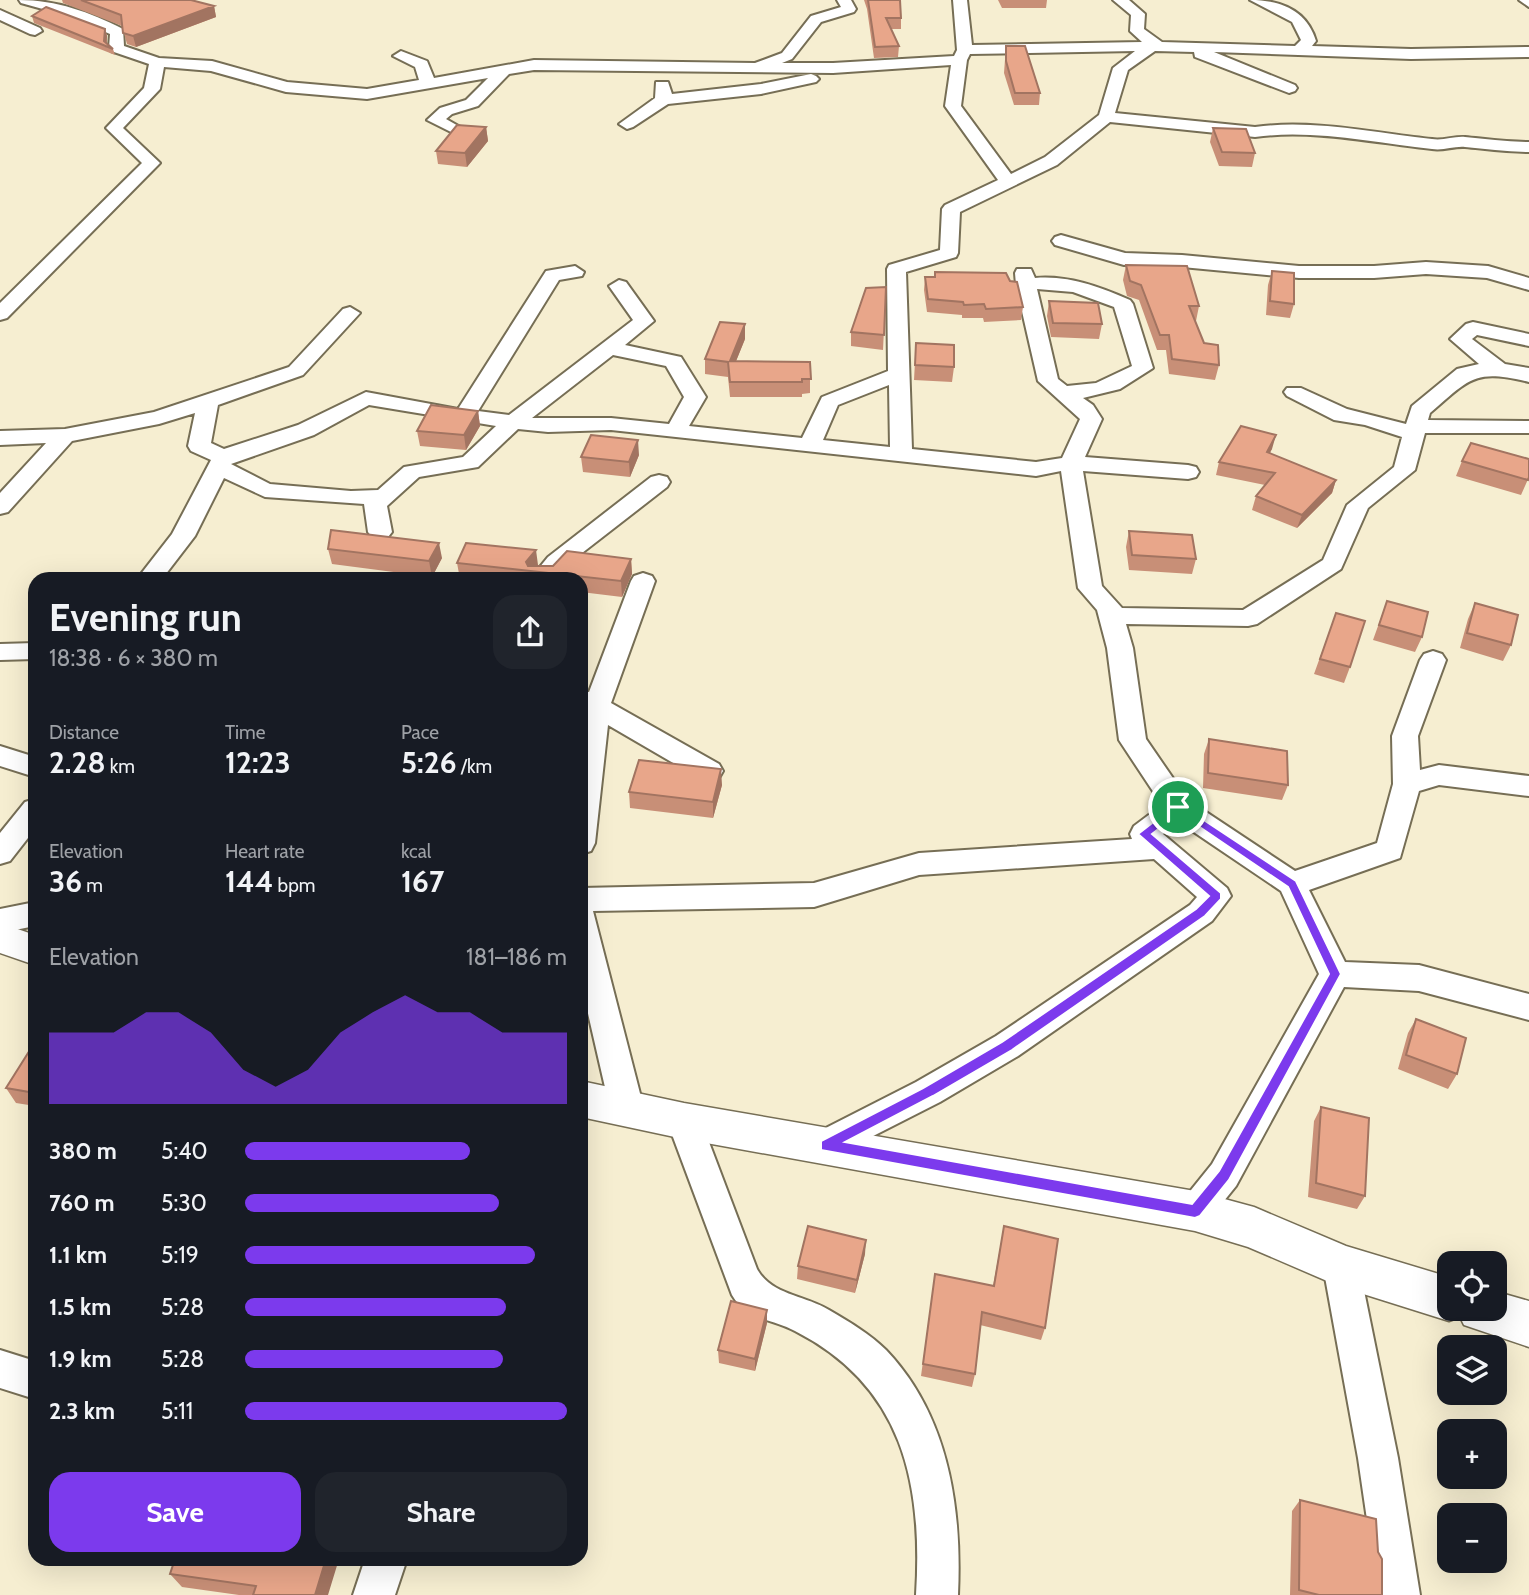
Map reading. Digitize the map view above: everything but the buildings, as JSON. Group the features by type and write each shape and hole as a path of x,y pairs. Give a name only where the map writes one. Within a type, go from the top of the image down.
{"street":[{"path":"0,2 10,0"},
{"path":"26,0 63,7 88,17 118,32 116,48 157,62 212,66 286,87 367,94 427,81 569,64 757,67 792,62 1153,47 1411,54 1529,52"},
{"path":"792,62 816,19 849,9 844,0"},
{"path":"960,0 962,55 953,106 1007,182"},
{"path":"1121,0 1138,14 1137,31 1153,47 1171,53 1207,55 1286,100"},
{"path":"1257,0 1285,9 1306,27 1309,41 1299,50"},
{"path":"0,14 35,31"},
{"path":"901,455 896,269 949,253 951,209 1051,161 1106,117 1121,68 1153,47"},
{"path":"1280,49 1292,76 1286,100 1290,130"},
{"path":"401,56 422,64 427,81"},
{"path":"0,314 152,163 114,128 152,89 157,62"},
{"path":"662,100 761,89 813,79 792,62"},
{"path":"627,124 665,99 657,65"},
{"path":"461,132 435,120 446,111 472,103 504,70"},
{"path":"1106,117 1255,132 1290,130 1437,145 1462,142 1493,147 1529,147"},
{"path":"1060,241 1124,259 1182,261 1298,272 1374,272 1426,268 1489,272 1529,284"},
{"path":"464,416 554,275 575,272"},
{"path":"1061,392 1094,393 1114,386 1143,369 1127,317 1122,304 1089,290 1025,279 1048,381 1061,392 1085,410 1091,419 1072,463 1090,588 1109,607 1120,648 1133,740 1178,807 1292,884 1335,974"},
{"path":"380,532 375,503 412,472 470,462 513,422 644,321 618,286"},
{"path":"0,438 65,436 150,419 296,371 350,313"},
{"path":"1499,370 1460,339 1473,328 1528,336"},
{"path":"609,348 674,361 695,397 675,432"},
{"path":"1111,615 1248,618 1333,564 1358,505 1404,470 1420,411 1464,373 1499,370 1522,372 1529,376"},
{"path":"809,446 829,401 899,374"},
{"path":"1294,392 1342,415 1415,430 1529,427"},
{"path":"155,572 183,536 220,462 306,430 366,398 464,416 548,426 611,424 1036,469 1072,463 1188,472"},
{"path":"199,446 208,401"},
{"path":"150,419 199,446 265,491 351,498 384,496"},
{"path":"0,507 65,436"},
{"path":"548,572 556,562 659,482"},
{"path":"588,720 589,702 643,581"},
{"path":"0,652 28,651"},
{"path":"1292,884 1390,850 1407,784 1405,736 1433,660"},
{"path":"589,702 709,771"},
{"path":"0,756 28,765"},
{"path":"1407,784 1439,775 1529,786"},
{"path":"826,1145 928,1092 1007,1046 1200,913 1216,896 1144,834 1178,807"},
{"path":"0,853 28,818"},
{"path":"588,900 814,895 919,864 1159,848"},
{"path":"0,921 28,915"},
{"path":"0,938 28,948"},
{"path":"588,947 627,1109"},
{"path":"1335,974 1419,978 1529,1007"},
{"path":"1195,1211 1224,1175 1335,974"},
{"path":"588,1101 684,1121 1195,1211 1254,1228 1341,1266 1437,1295"},
{"path":"684,1121 736,1262 752,1294 772,1308 800,1314 844,1340 883,1373 915,1423 933,1483 941,1556 937,1595"},
{"path":"1341,1266 1378,1458 1399,1595"},
{"path":"1507,1317 1529,1324"},
{"path":"0,1369 28,1378"},
{"path":"374,1595 384,1566"}],"route":[{"path":"1178,807 1292,884 1335,974 1224,1175 1195,1211 826,1145 928,1092 1007,1046 1200,913 1216,896 1144,834 1171,816 1178,807"}]}
